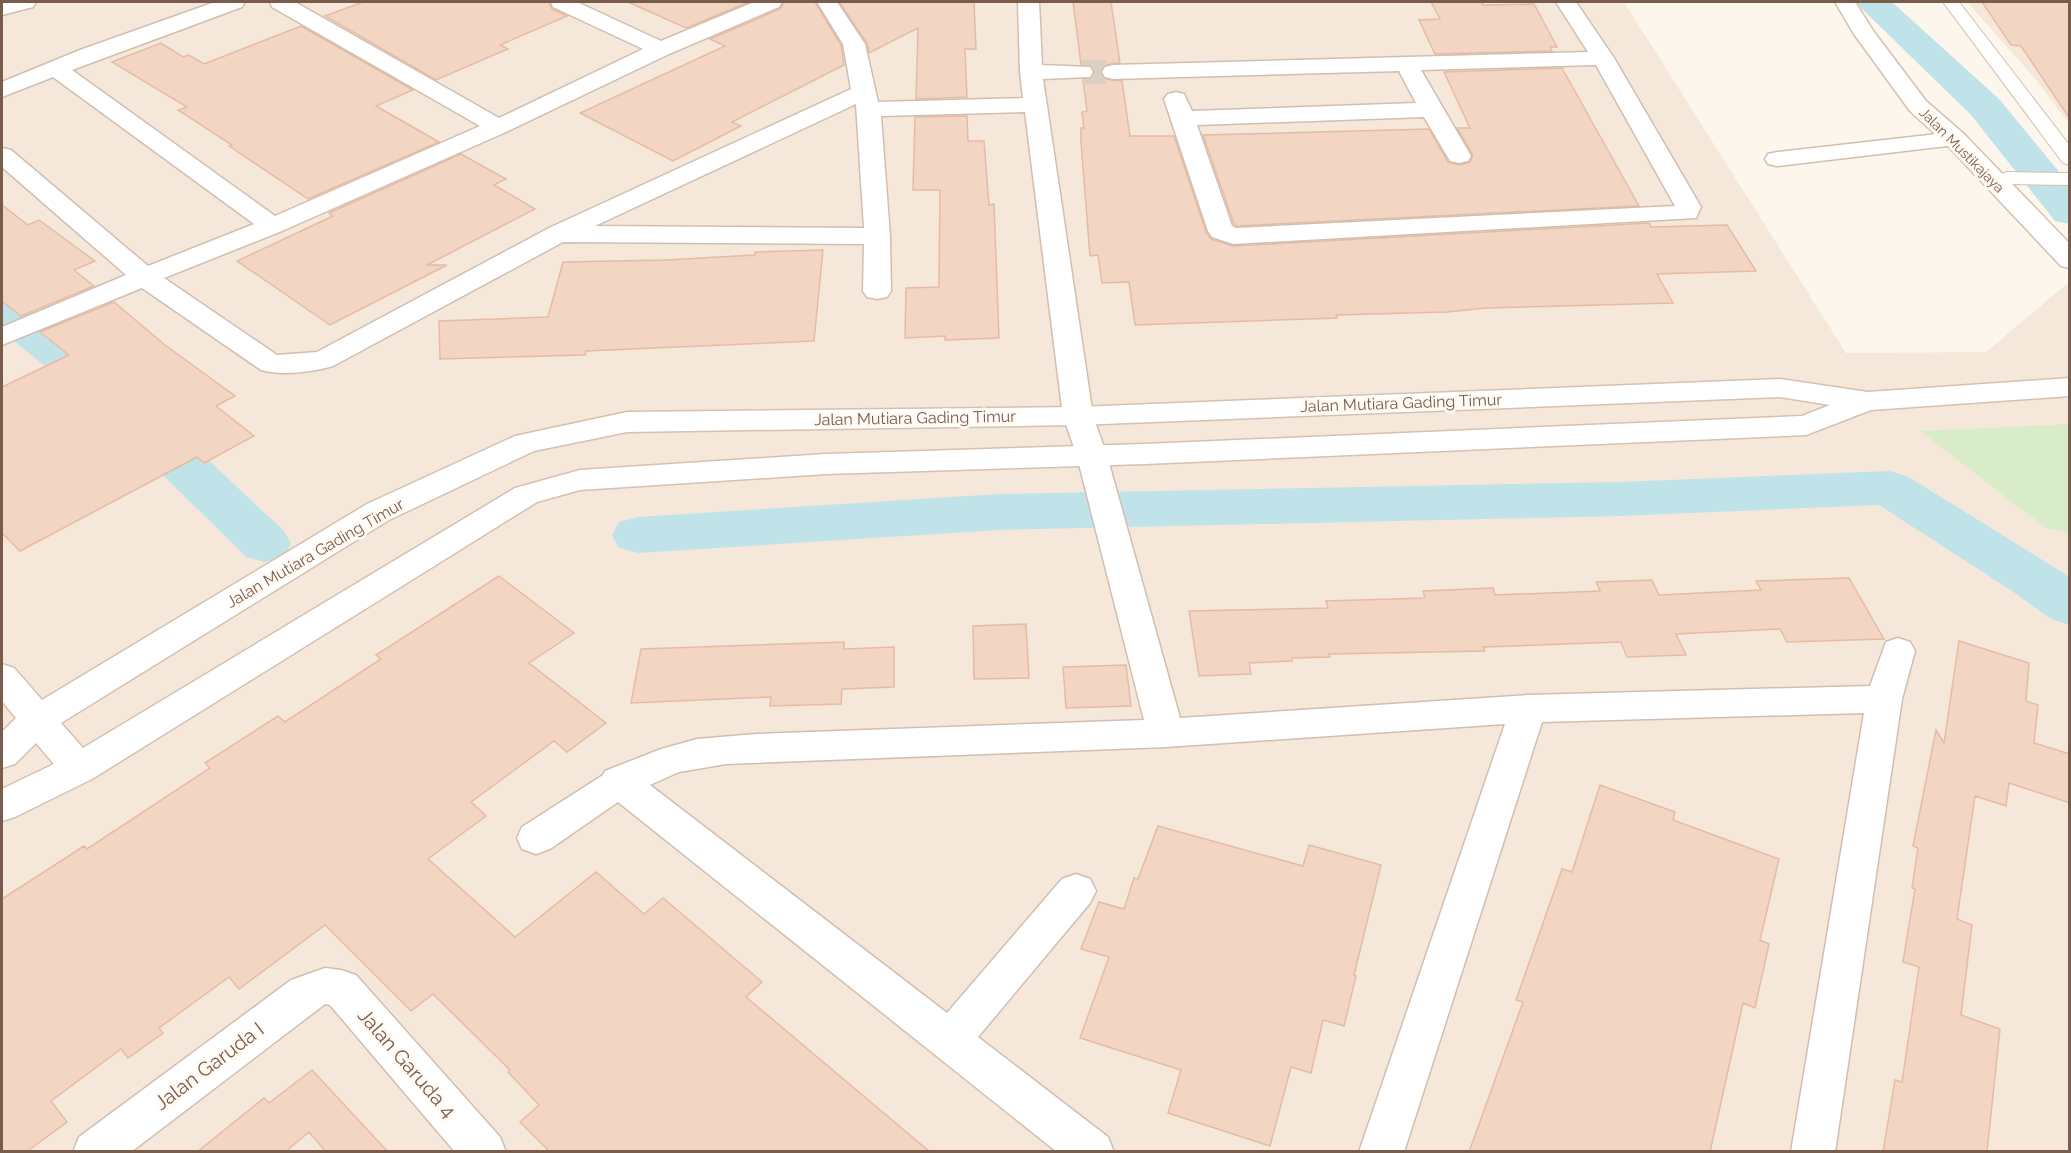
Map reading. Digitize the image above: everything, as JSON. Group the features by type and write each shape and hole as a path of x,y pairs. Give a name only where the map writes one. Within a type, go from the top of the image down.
{"street":[{"path":"2,9 25,2"},
{"path":"2,90 234,2"},
{"path":"280,2 498,127"},
{"path":"561,2 661,49"},
{"path":"2,337 273,226 498,127 661,49 771,2"},
{"path":"826,2 854,45 866,101 877,236 877,291"},
{"path":"1029,2 1031,72 1078,416 1092,456 1166,733"},
{"name":"Jalan Mustikajaya","path":"1845,2 1865,34 1918,106 1955,139 2070,260"},
{"path":"1167,72 1221,231 1233,236 1687,213 1688,207 1603,58 1566,3"},
{"path":"1113,72 1603,58"},
{"path":"1407,64 1431,111 1459,156"},
{"path":"55,68 273,226"},
{"path":"1031,72 1082,72"},
{"path":"2,155 144,277 271,364 292,364 323,360 558,234 866,101 1037,105"},
{"path":"1183,118 1431,111"},
{"path":"1777,159 1955,139"},
{"path":"558,234 877,236"},
{"name":"Jalan Mutiara Gading Timur","path":"2,754 37,720 378,512 526,443 627,422 1078,416 1780,388 1868,400 2070,387"},
{"name":"Jalan Mutiara Gading Timur","path":"2,806 79,769 526,495 580,480 826,464 1092,456 1806,425 1868,400"},
{"path":"1813,1152 1884,699 1898,651"},
{"path":"2,677 79,769"},
{"path":"536,838 618,781 664,761 698,752 1166,733 1528,709 1884,699"},
{"path":"1382,1152 1528,709"},
{"path":"618,781 1092,1152"},
{"path":"951,1040 1076,891"},
{"name":"Jalan Garuda I","path":"95,1152 306,993 325,986"},
{"name":"Jalan Garuda 4","path":"325,986 341,988 484,1152"}],"lane":[{"path":"1951,2 2070,159"},
{"path":"1996,182 2007,178 2069,179"}],"shaded area":[{"path":"2,2 1624,2 1846,353 1986,352 2069,282 2069,1151 2,1152"},
{"path":"1967,2 2069,2 2069,124 2037,81"}],"green space":[{"path":"2069,424 2069,533 2046,528 1920,431"}],"building":[{"path":"363,2 549,2 552,9 567,16 500,45 508,49 436,80 325,16"},
{"path":"628,2 749,2 686,28"},
{"path":"784,2 815,2 841,45 844,65 732,122 741,126 673,161 580,113 725,46 710,39 780,9"},
{"path":"839,2 974,2 976,49 965,49 967,97 916,99 918,28 869,53 867,43"},
{"path":"1073,2 1111,2 1120,63 1104,65 1100,73 1104,79 1122,81 1130,136 1174,136 1206,232 1211,239 1233,246 1649,223 1651,227 1727,225 1756,271 1657,274 1673,303 1486,308 1447,312 1336,315 1337,318 1135,325 1129,282 1102,283 1098,255 1090,256 1081,128 1084,128 1082,112 1087,111 1083,80 1092,78 1095,71 1090,65 1081,64"},
{"path":"1431,2 1481,2 1483,5 1534,4 1557,47 1550,47 1552,51 1435,54 1419,20 1440,19"},
{"path":"1982,2 2070,2 2070,119 2021,46 2011,45"},
{"path":"301,26 413,90 376,106 439,142 308,199 178,110 187,107 112,62 161,43 183,57 189,55 204,64"},
{"path":"1562,68 1639,206 1236,226 1203,135 1429,129 1448,162 1459,165 1470,162 1473,155 1457,128 1470,128 1444,72"},
{"path":"967,116 968,141 984,141 989,205 994,204 999,338 945,340 945,336 905,338 906,288 939,287 940,190 913,190 915,117"},
{"path":"461,154 506,179 494,185 535,209 427,265 447,265 330,325 237,261 333,216 329,213"},
{"path":"2,205 28,225 39,220 95,261 74,270 94,286 21,316 2,301"},
{"path":"823,250 814,341 586,351 585,355 440,359 439,321 548,317 563,262 666,260 755,255 755,252"},
{"path":"114,302 165,345 235,396 216,406 254,436 204,463 197,457 20,551 2,533 2,387 69,355 40,332"},
{"path":"499,576 574,633 529,663 606,723 567,752 554,741 471,802 486,816 428,859 515,937 596,872 644,914 663,898 762,982 746,997 930,1152 550,1152 520,1122 539,1105 508,1072 510,1070 433,994 411,1011 325,925 239,989 229,977 159,1028 163,1033 128,1058 121,1049 51,1101 67,1122 26,1152 2,1152 2,899 84,846 87,849 210,768 205,763 278,716 285,722 381,659 376,655"},
{"path":"1849,578 1884,639 1787,642 1780,629 1676,634 1686,655 1627,657 1621,642 1483,647 1485,651 1329,654 1330,657 1292,658 1292,661 1249,663 1251,674 1199,676 1189,611 1328,608 1326,601 1425,598 1423,591 1493,588 1495,595 1600,591 1596,582 1652,580 1659,595 1761,590 1756,581"},
{"path":"1026,624 1029,678 974,679 973,626"},
{"path":"1959,641 2029,663 2026,701 2038,705 2034,743 2070,754 2070,803 2009,783 2006,806 1975,796 1957,919 1972,925 1961,1015 2000,1029 1987,1152 1883,1152 1895,1080 1902,1082 1919,967 1903,962 1915,889 1912,888 1918,848 1913,846 1936,730 1944,743"},
{"path":"844,642 844,649 894,647 894,687 842,689 841,704 770,706 771,697 631,703 641,649"},
{"path":"1126,665 1131,706 1066,708 1063,667"},
{"path":"1600,785 1675,812 1673,820 1779,859 1760,940 1769,944 1755,1008 1743,1003 1710,1152 1469,1152 1523,1002 1516,1000 1562,869 1572,872"},
{"path":"1158,826 1303,866 1309,845 1381,865 1344,1026 1323,1020 1311,1073 1291,1067 1270,1146 1168,1113 1181,1070 1080,1038 1109,957 1081,949 1099,902 1124,909 1134,878 1138,879"},
{"path":"312,1070 388,1152 326,1152 309,1132 285,1152 197,1152 264,1098 269,1103"}],"waterway":[{"path":"1872,2 1985,107 2070,212"},
{"path":"2,309 107,392 265,544"},
{"path":"638,535 999,512 1620,499 1889,488 2031,577 2070,605"}],"tunnel":[{"path":"1082,72 1113,72"}]}
